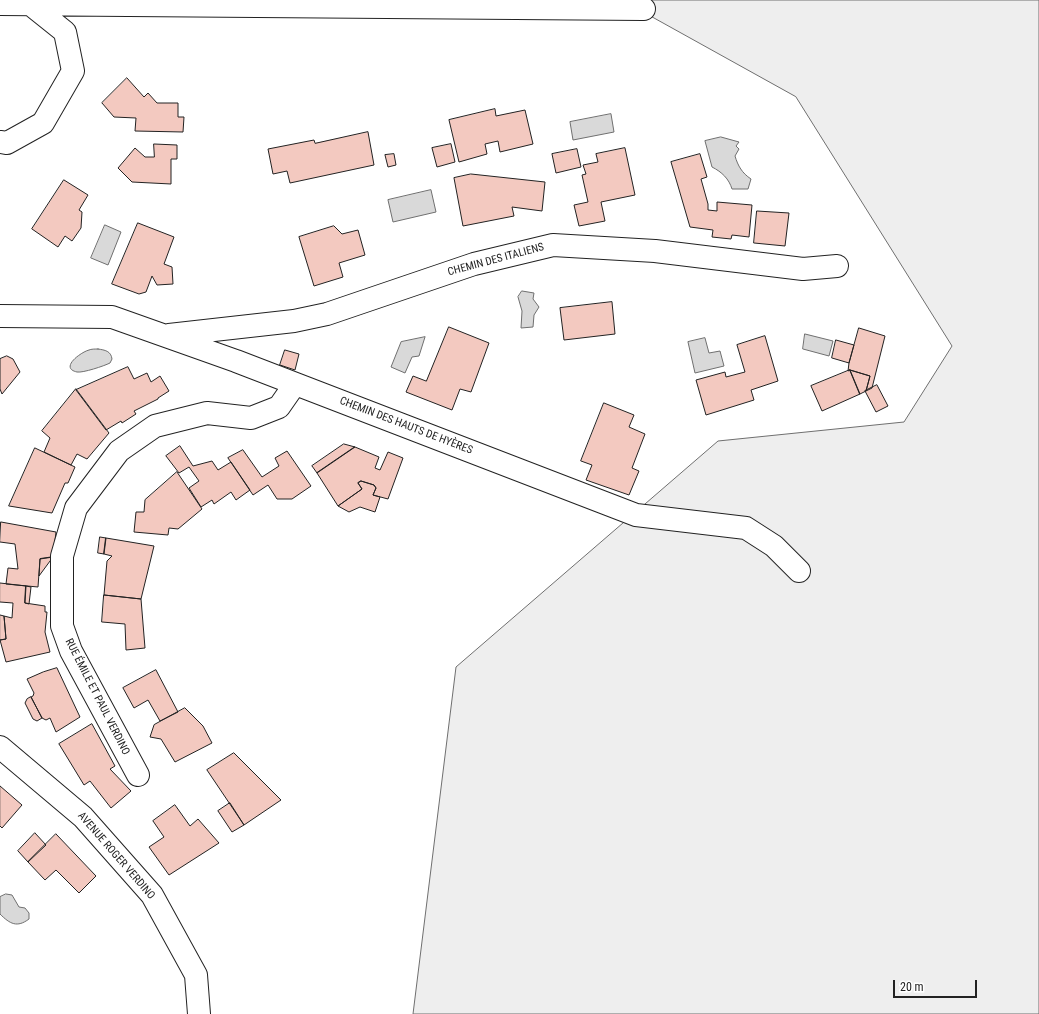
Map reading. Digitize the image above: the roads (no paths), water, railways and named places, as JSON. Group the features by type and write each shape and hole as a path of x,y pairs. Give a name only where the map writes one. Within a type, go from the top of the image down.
{"street":[{"path":"0,4 644,9"},
{"path":"0,142 7,143 44,122 73,71 65,32 30,4"},
{"name":"CHEMIN DES ITALIENS","path":"163,335 294,322 328,314 474,264 553,245 655,251 803,269 837,266"},
{"name":"CHEMIN DES HAUTS DE HYÈRES","path":"0,316 112,317 236,361 636,515 746,528 774,546 799,571"},
{"name":"RUE ÉMILE ET PAUL VERDINO","path":"138,775 71,651 62,626 62,556 76,508 119,451 155,426 207,413 251,418 279,407 295,384"},
{"name":"AVENUE ROGER VERDINO","path":"0,747 83,817 152,895 196,975 199,1014"}]}
